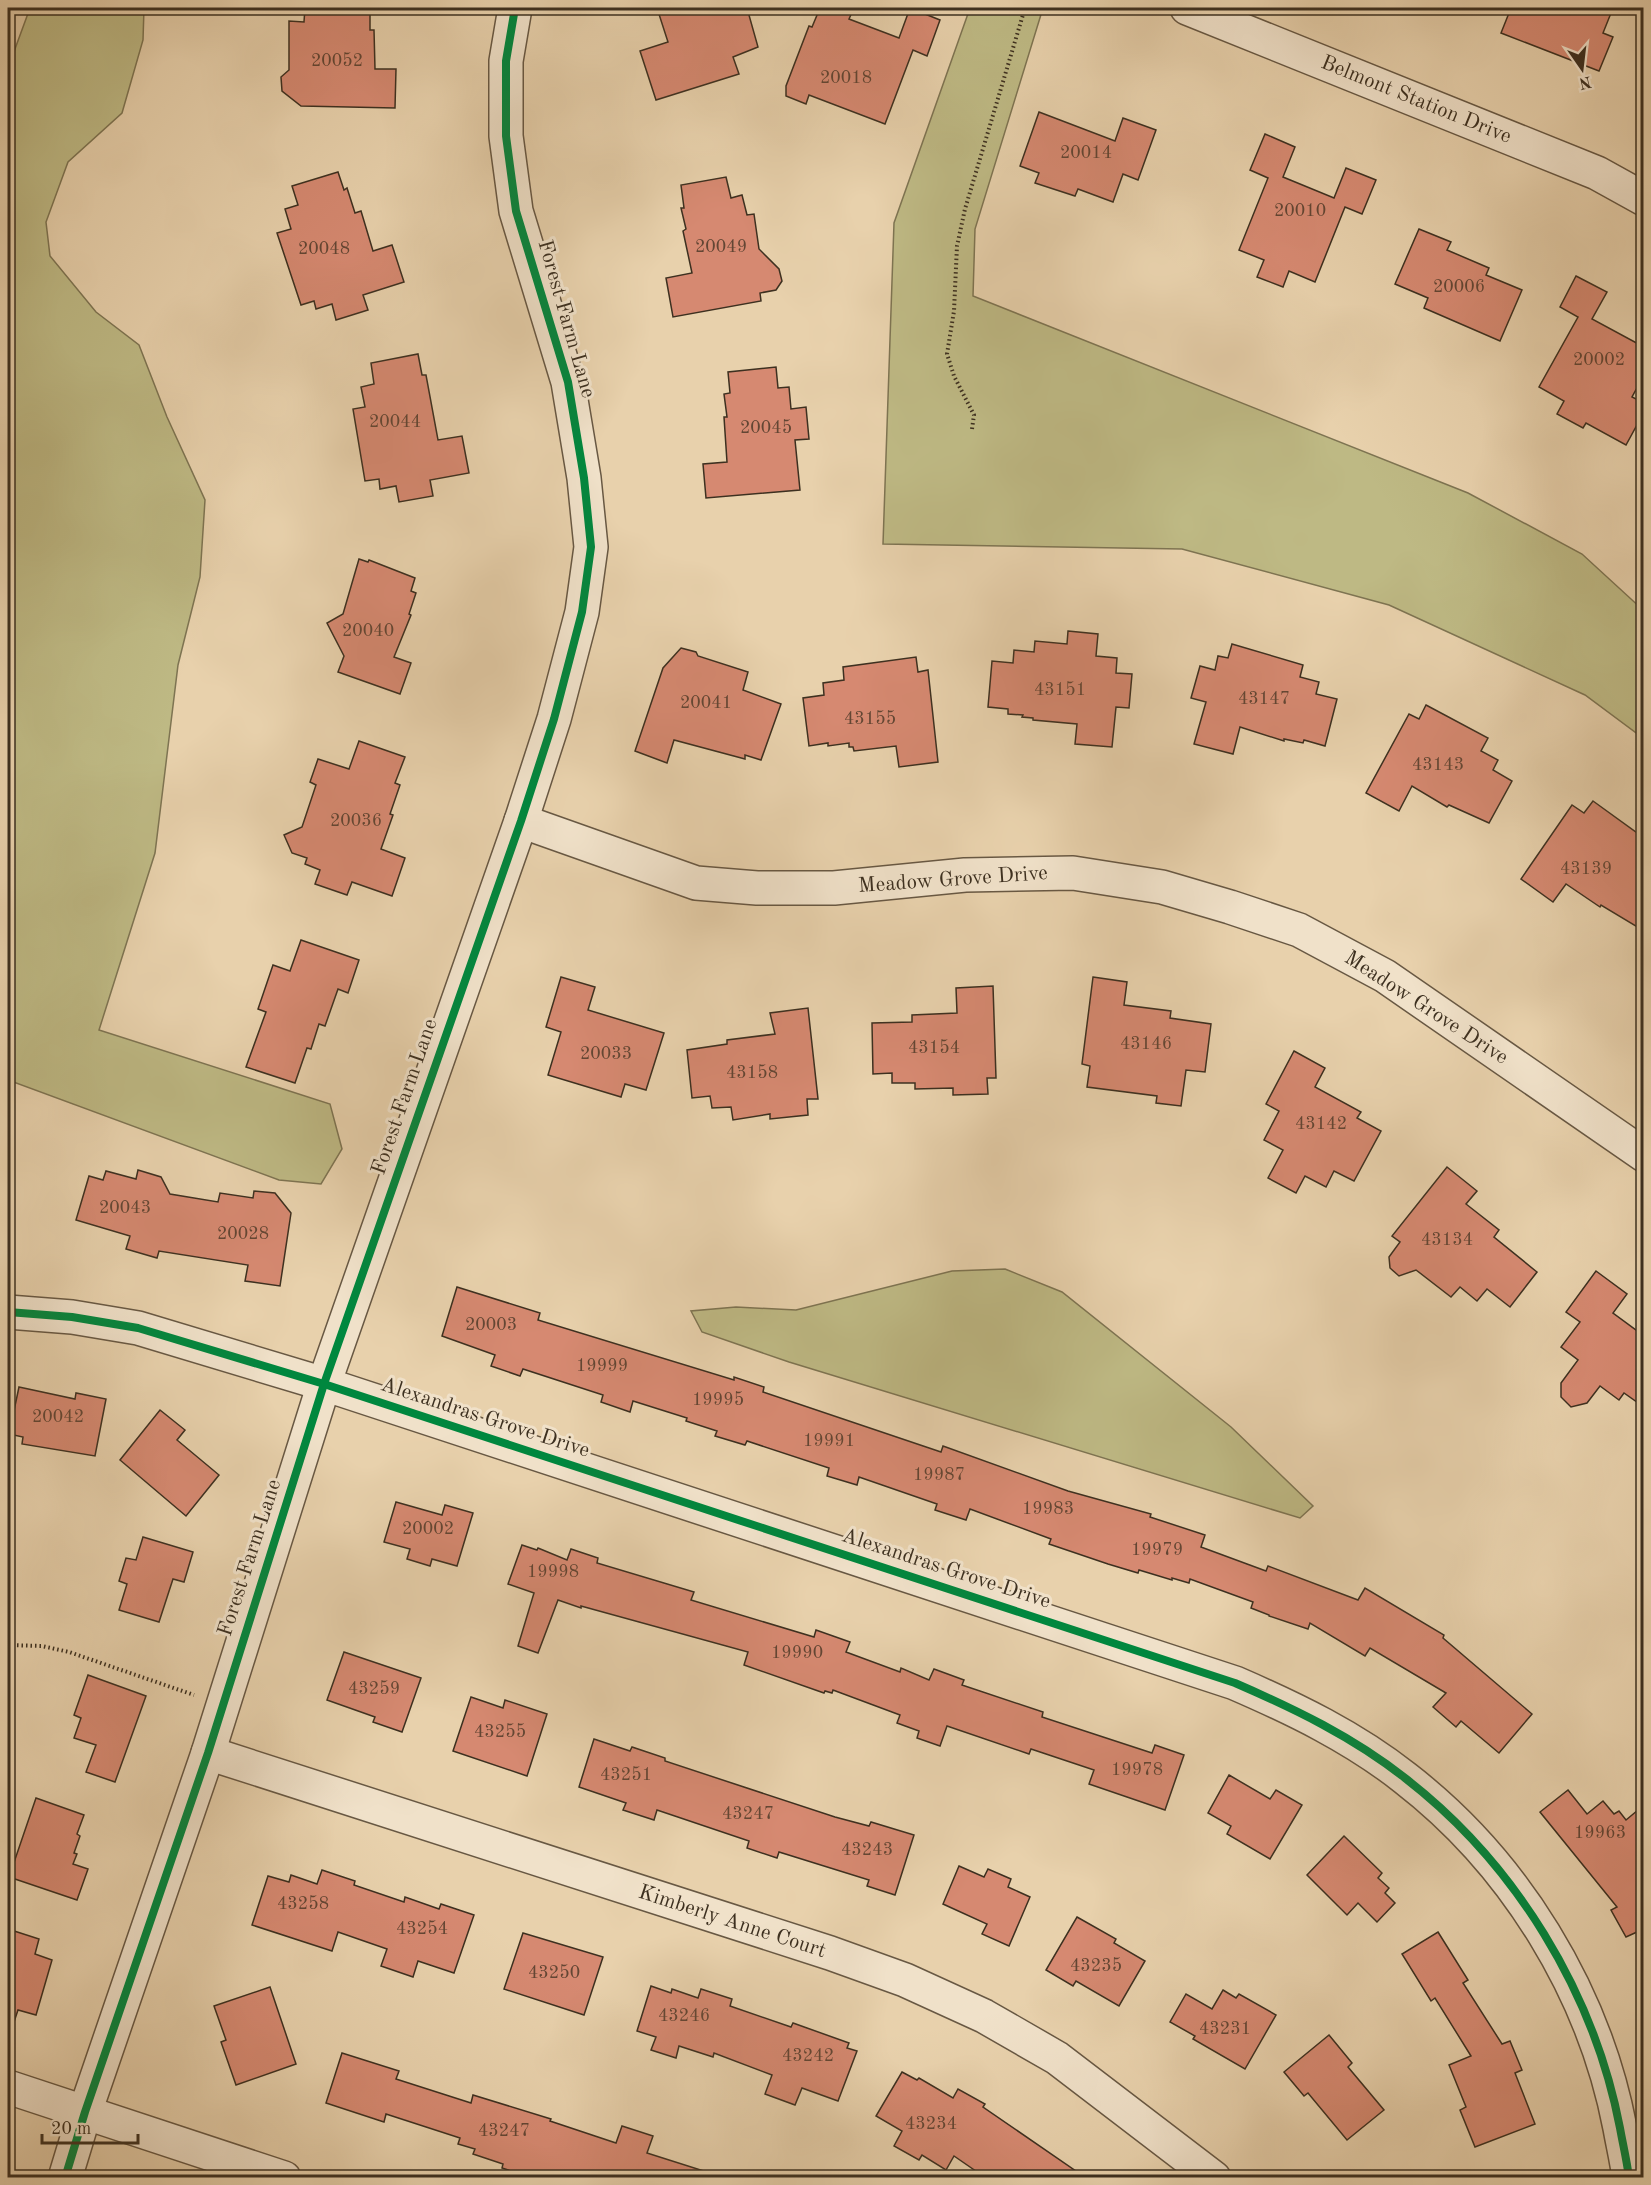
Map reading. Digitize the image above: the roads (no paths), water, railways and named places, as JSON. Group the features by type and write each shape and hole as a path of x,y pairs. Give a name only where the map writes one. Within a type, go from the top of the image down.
{"street":[{"name":"Forest Farm Lane","path":"65,2178 85,2112 208,1753 324,1384 521,821 554,719 579,623 591,547 584,478 568,382 516,211 506,136 506,61 515,8"},
{"name":"Belmont Station Drive","path":"1187,8 1597,173 1644,199"},
{"name":"Meadow Grove Drive","path":"521,821 696,882 757,888 834,888 965,875 1072,873 1162,887 1230,907 1299,930 1384,975 1644,1155"},
{"name":"Alexandras Grove Drive","path":"8,1312 72,1317 138,1328 324,1384 1235,1683 1295,1708 1353,1741 1406,1778 1455,1822 1499,1871 1538,1924 1570,1981 1596,2041 1615,2104 1629,2178"},
{"name":"Kimberly Anne Court","path":"208,1753 830,1953 905,1980 984,2016 1057,2058 1214,2178"},
{"path":"8,2087 285,2178"}]}
